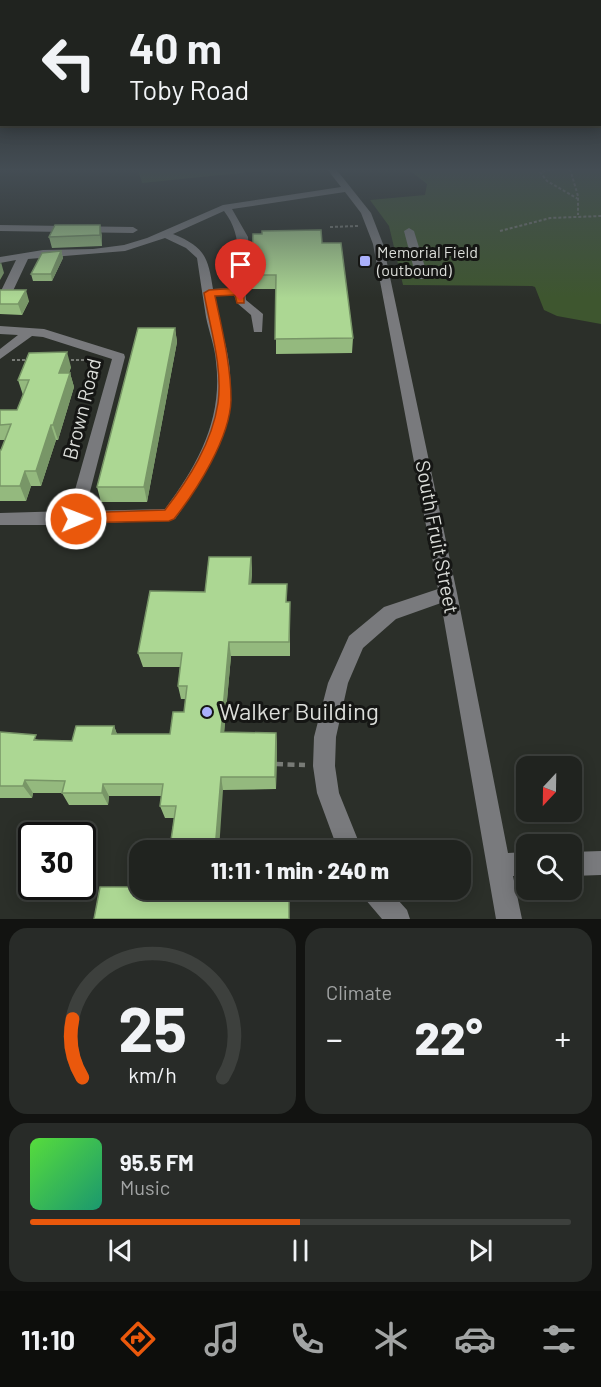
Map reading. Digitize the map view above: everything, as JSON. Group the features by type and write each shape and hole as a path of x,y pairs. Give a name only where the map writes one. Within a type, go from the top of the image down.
{"street":[{"path":"0,260 43,253 108,251 138,245 215,212"},
{"path":"230,212 237,220 244,236 239,291 241,301 257,314 258,329"},
{"name":"South Fruit Street","path":"365,212 378,244 448,593 509,919"},
{"path":"0,228 133,230"},
{"path":"409,231 422,277"},
{"path":"0,519 169,515 200,472 221,422 225,385 202,258 197,251 165,234"},
{"path":"6,293 24,256"},
{"path":"209,293 239,291"},
{"name":"Brown Road","path":"0,330 30,331 63,338 120,357 79,498 76,519"},
{"path":"1,357 30,331"},
{"path":"346,840 328,793 324,766 325,737 338,683 356,642 390,613 448,593"},
{"path":"582,864 601,863"},
{"path":"499,865 516,864"},
{"path":"382,900 398,919"}],"path":[{"path":"500,231 550,218 579,215 601,216"},
{"path":"330,227 347,227"},
{"path":"1,357 38,360"},
{"path":"62,360 98,360"},
{"path":"276,764 313,765"}],"green space":[{"path":"379,212 601,212 601,324 557,316 544,310 535,287 532,286 403,285 389,226"}],"building":[{"path":"55,225 100,225 100,235 49,237"},
{"path":"321,230 322,243 341,243 353,338 275,339 276,275 251,275 253,234 262,234 262,231"},
{"path":"61,251 51,274 31,274 42,253"},
{"path":"0,290 26,290 18,304 0,304"},
{"path":"138,328 175,328 144,487 97,487"},
{"path":"67,352 59,373 70,373 36,471 25,471 20,486 0,486 0,450 11,424 0,425 0,410 17,410 29,380 18,380 29,353"},
{"name":"Walker Building","path":"209,557 251,557 249,584 287,584 286,602 290,602 289,642 229,642 221,732 276,733 275,777 221,777 216,840 171,840 176,806 160,806 163,784 103,784 102,793 62,793 65,781 25,780 23,786 0,786 0,732 36,735 34,740 72,741 76,726 114,726 112,734 170,734 173,712 184,712 187,686 178,686 182,653 138,653 150,591 205,592"},
{"path":"100,887 129,887 129,900 289,900 289,919 94,919"}],"place":[{"name":"Memorial Field (outbound)","path":"365,261"},
{"name":"Walker Building","path":"207,712"}],"route":[{"path":"76,519 169,515 192,486 213,444 221,422 224,403 223,363 212,319 209,293 239,291 241,301"}]}
